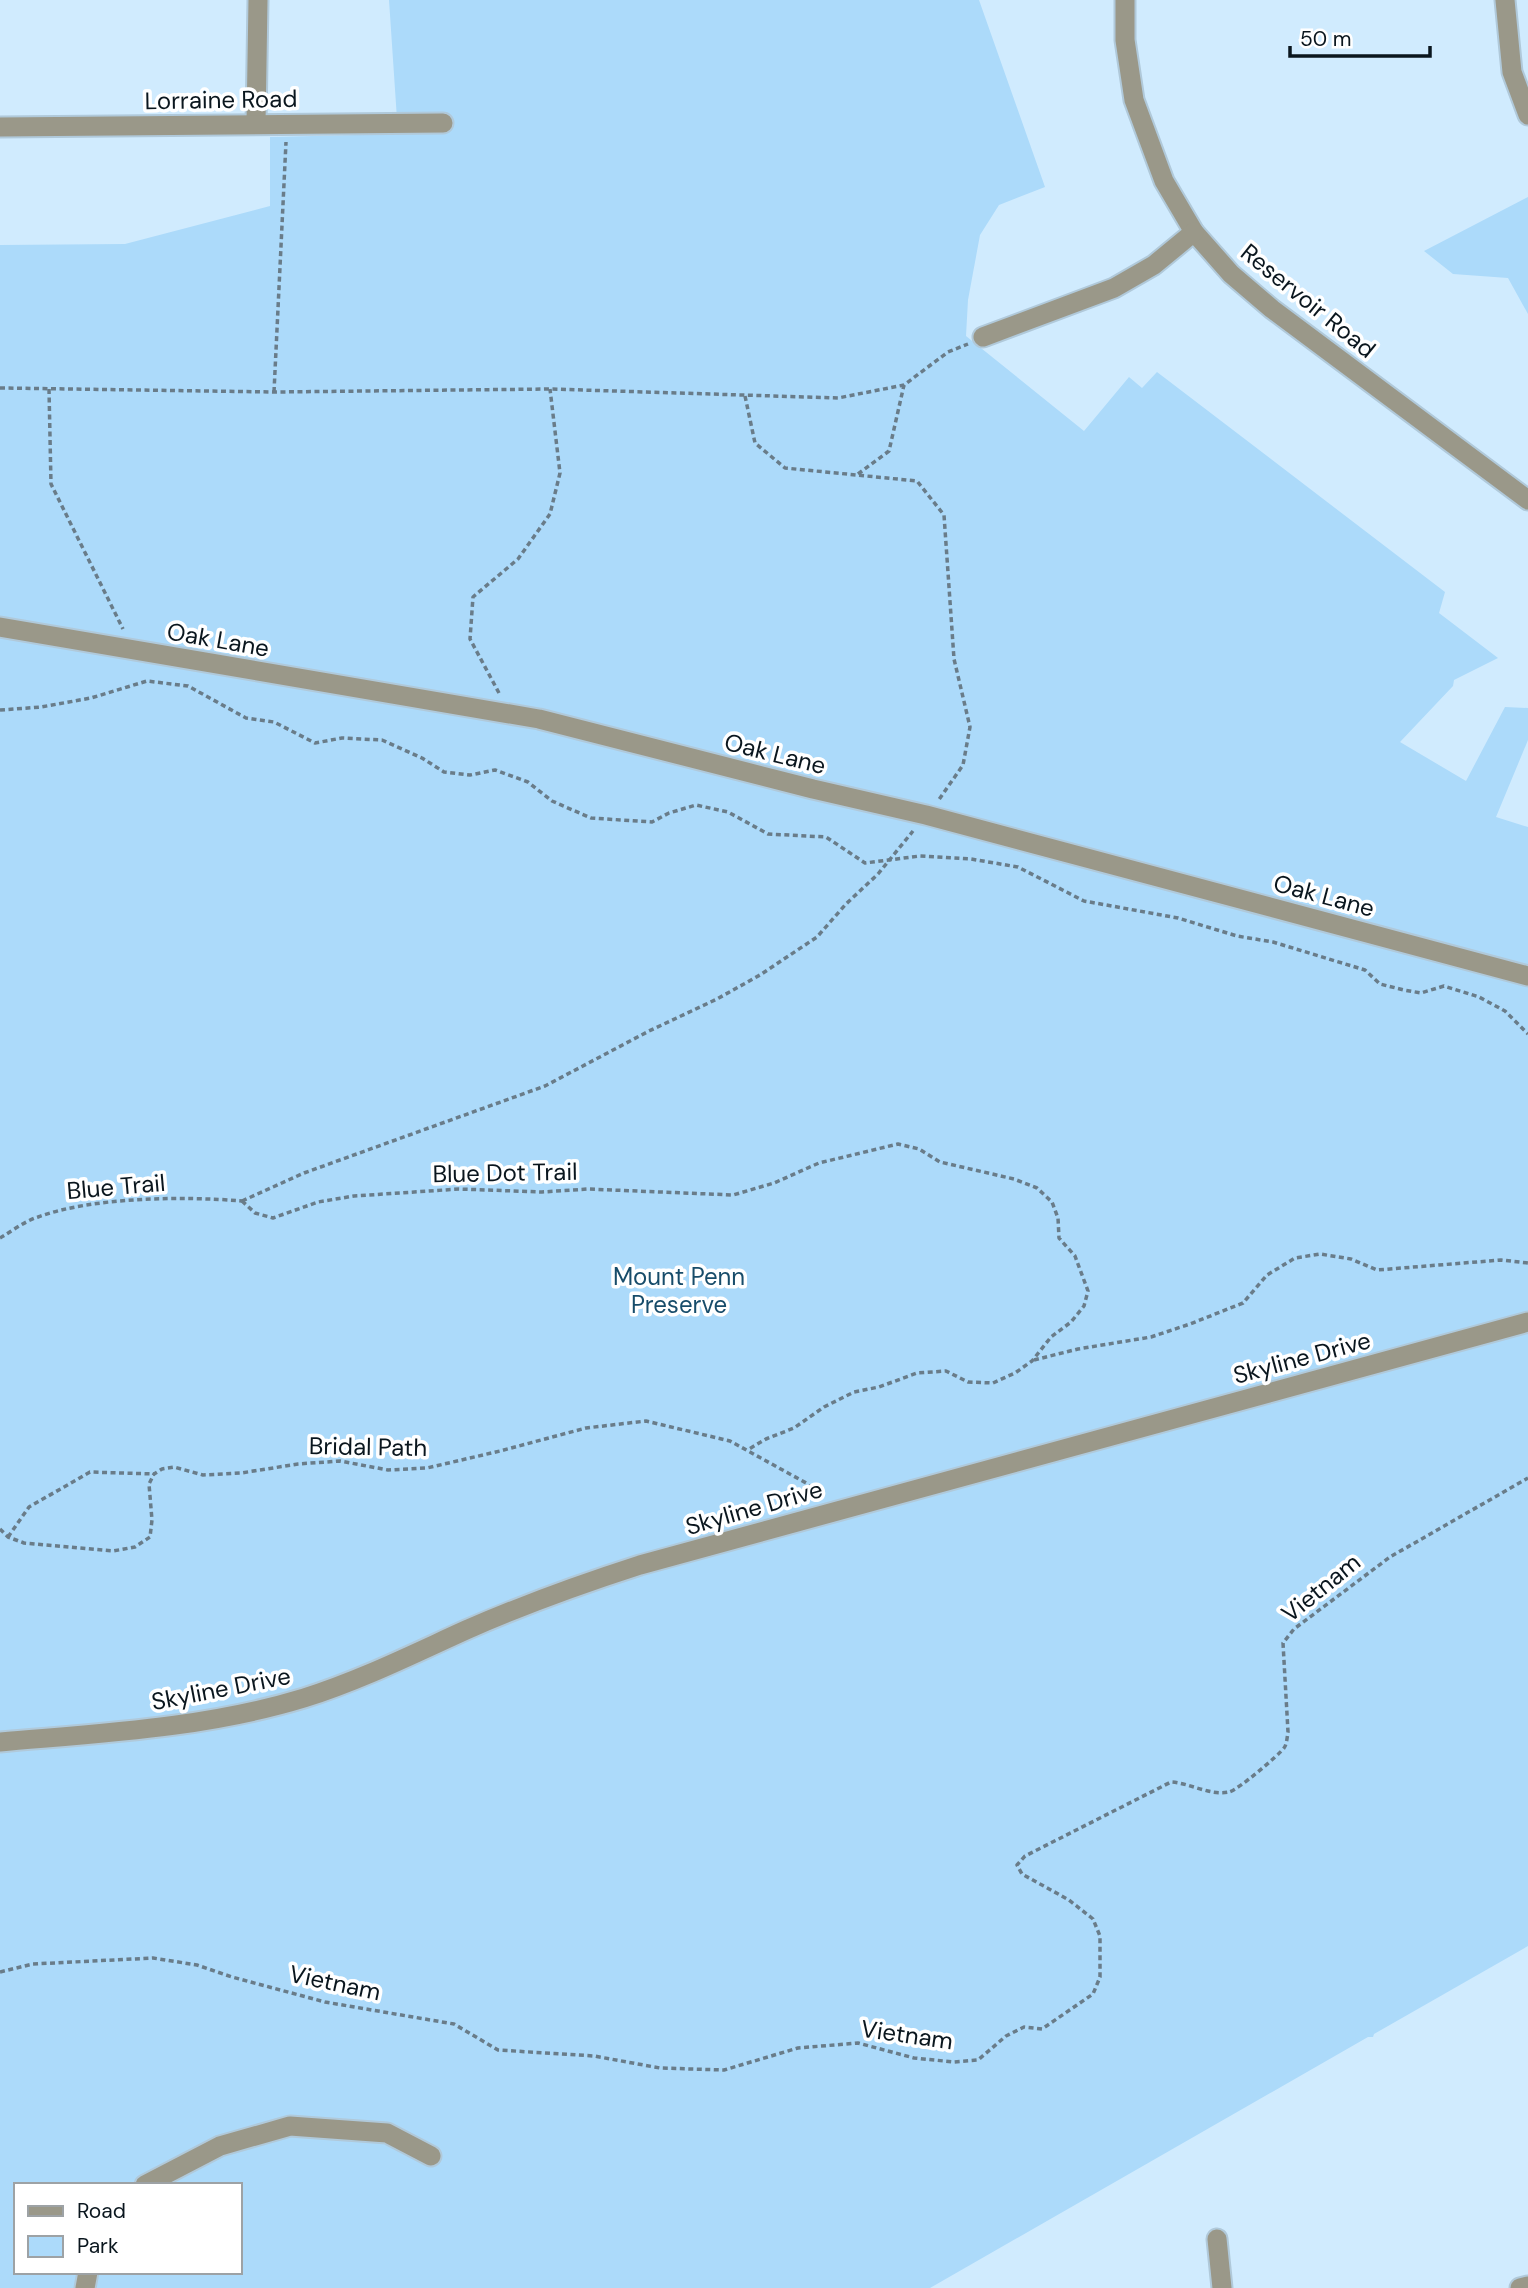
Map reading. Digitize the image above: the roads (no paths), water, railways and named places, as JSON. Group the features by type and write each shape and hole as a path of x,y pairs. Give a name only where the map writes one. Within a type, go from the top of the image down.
{"street":[{"path":"256,124 258,0"},
{"name":"Reservoir Road","path":"1125,0 1126,50 1134,100 1154,157 1177,205 1194,232 1231,274 1272,309 1528,500"},
{"path":"1505,0 1512,72 1528,115"},
{"name":"Lorraine Road","path":"0,127 443,123"},
{"path":"983,337 1115,288 1154,265 1194,232"},
{"name":"Oak Lane","path":"0,627 539,719 926,815 1528,976"},
{"name":"Skyline Drive","path":"0,1741 187,1723 237,1715 304,1698 375,1672 467,1629 560,1591 640,1565 1528,1322"},
{"path":"149,2183 220,2146 290,2126 387,2133 430,2156"},
{"path":"1217,2239 1222,2288"},
{"path":"1520,2288 1528,2286"}],"park label":[{"name":"Mount Penn Preserve","path":"679,1291"}]}
